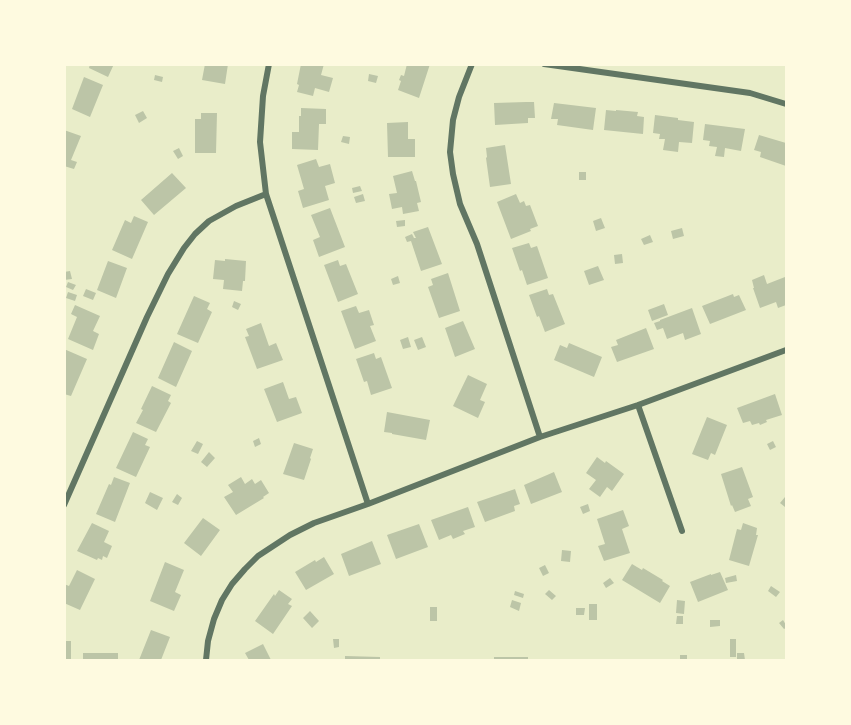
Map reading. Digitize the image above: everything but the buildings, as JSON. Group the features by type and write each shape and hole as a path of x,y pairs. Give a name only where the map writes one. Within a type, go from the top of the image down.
{"street":[{"path":"268,64 260,142 266,194 368,504"},
{"path":"472,64 453,120 450,152 453,174 460,204 477,244 540,437"},
{"path":"544,64 750,93 786,104"},
{"path":"64,505 147,317 168,274 184,248 209,221 236,206 266,194"},
{"path":"206,660 214,618 232,584 251,562 290,535 540,437 638,405 786,350"},
{"path":"638,405 682,531"}]}
